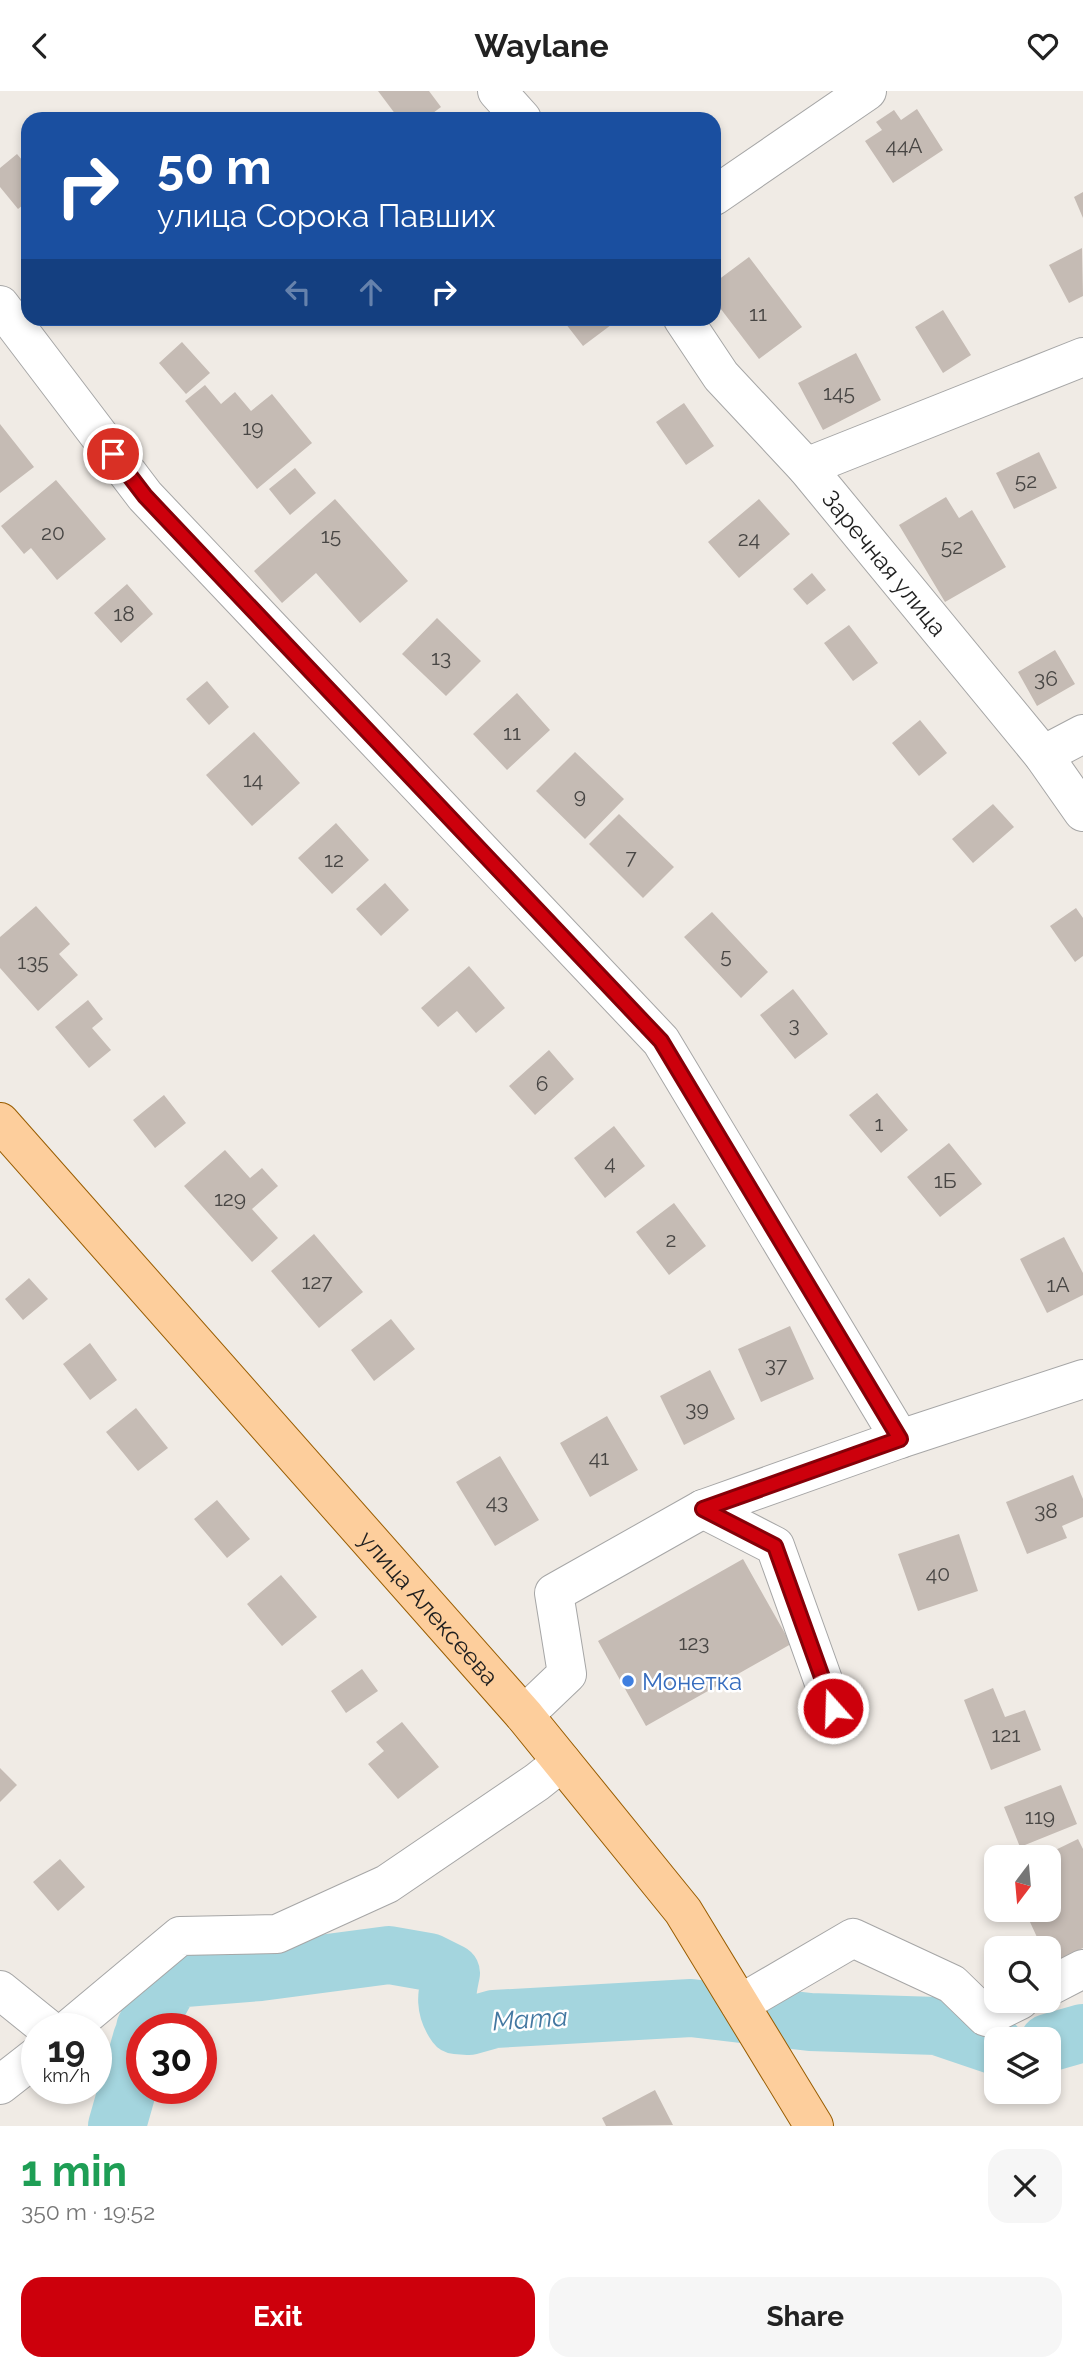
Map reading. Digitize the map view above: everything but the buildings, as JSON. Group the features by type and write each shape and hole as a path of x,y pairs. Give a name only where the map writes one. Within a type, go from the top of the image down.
{"main road":[{"name":"улица Алексеева","path":"0,1122 524,1715 683,1910 814,2126"}],"street":[{"path":"497,91 516,112"},
{"path":"721,191 867,91"},
{"path":"0,305 145,496 661,1041 900,1439"},
{"name":"Заречная улица","path":"687,326 721,376 806,467 1043,755 1083,812"},
{"path":"806,467 1083,357"},
{"path":"1043,755 1083,734"},
{"path":"524,1715 567,1674 554,1593 703,1509 900,1439 1083,1379"},
{"path":"703,1509 775,1546 833,1708"},
{"path":"88,2013 180,1936 277,1934 387,1884 537,1782 562,1762"},
{"path":"734,1993 853,1938 952,1984 986,2017 994,2013"},
{"path":"1061,1980 1083,1969"},
{"path":"0,1990 28,2013"},
{"path":"0,2024 21,2029"},
{"path":"0,2085 21,2069"}],"waterway":[{"name":"Мата","path":"153,2013 172,1979 260,1972 389,1955 429,1962 451,1973 447,1993 448,2006 456,2025 469,2026 494,2019 691,2008 810,2022 937,2026 984,2042"},
{"name":"Мата","path":"1061,2039 1083,2033"},
{"name":"Мата","path":"117,2126 126,2094"}],"place":[{"name":"Монетка","path":"628,1681"}],"route":[{"path":"113,454 145,496 661,1041 900,1439 703,1509 775,1546 833,1708"}]}
